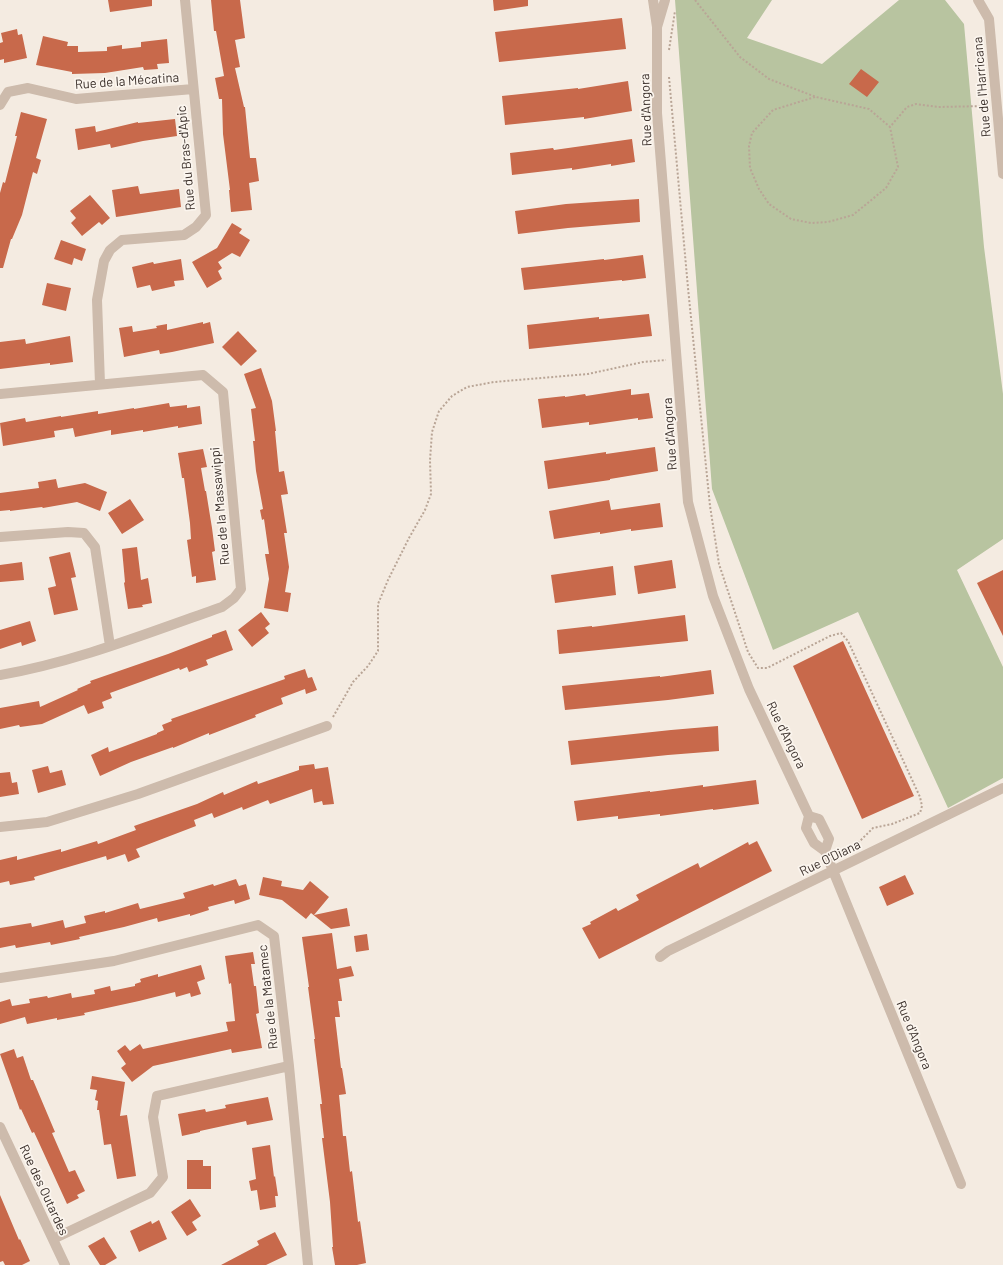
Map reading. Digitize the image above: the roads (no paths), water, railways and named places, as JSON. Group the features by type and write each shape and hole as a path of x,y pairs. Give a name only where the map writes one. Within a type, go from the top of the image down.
{"street":[{"name":"Rue du Bras-d'Apic","path":"100,384 97,300 104,261 110,250 122,240 184,235 196,227 206,215 185,0"},
{"name":"Rue d'Angora","path":"652,0 657,27 657,113 688,502 714,596 749,689 809,816 806,828 814,844 825,851 961,1184"},
{"name":"Rue d'Angora","path":"657,27 665,0"},
{"name":"Rue de l'Harricana","path":"978,0 989,19 996,105 1001,124 1003,174"},
{"name":"Rue de la Mécatina","path":"0,105 8,92 28,88 76,99 193,89"},
{"name":"Rue de la Massawippi","path":"0,394 203,375 223,392 240,588 234,598 222,607 110,646 27,670 0,675"},
{"path":"0,537 68,532 84,533 95,547 110,646"},
{"path":"0,827 47,822 138,794 327,726"},
{"name":"Rue O'Diana","path":"664,954 1003,788"},
{"name":"Rue d'Angora","path":"809,816 819,819 829,839 825,851"},
{"name":"Rue de la Matamec","path":"0,978 114,961 258,925 274,936 289,1066 308,1265"},
{"path":"52,1238 150,1193 163,1177 153,1117 157,1096 289,1066"},
{"name":"Rue des Outardes","path":"0,1127 65,1265"}]}
